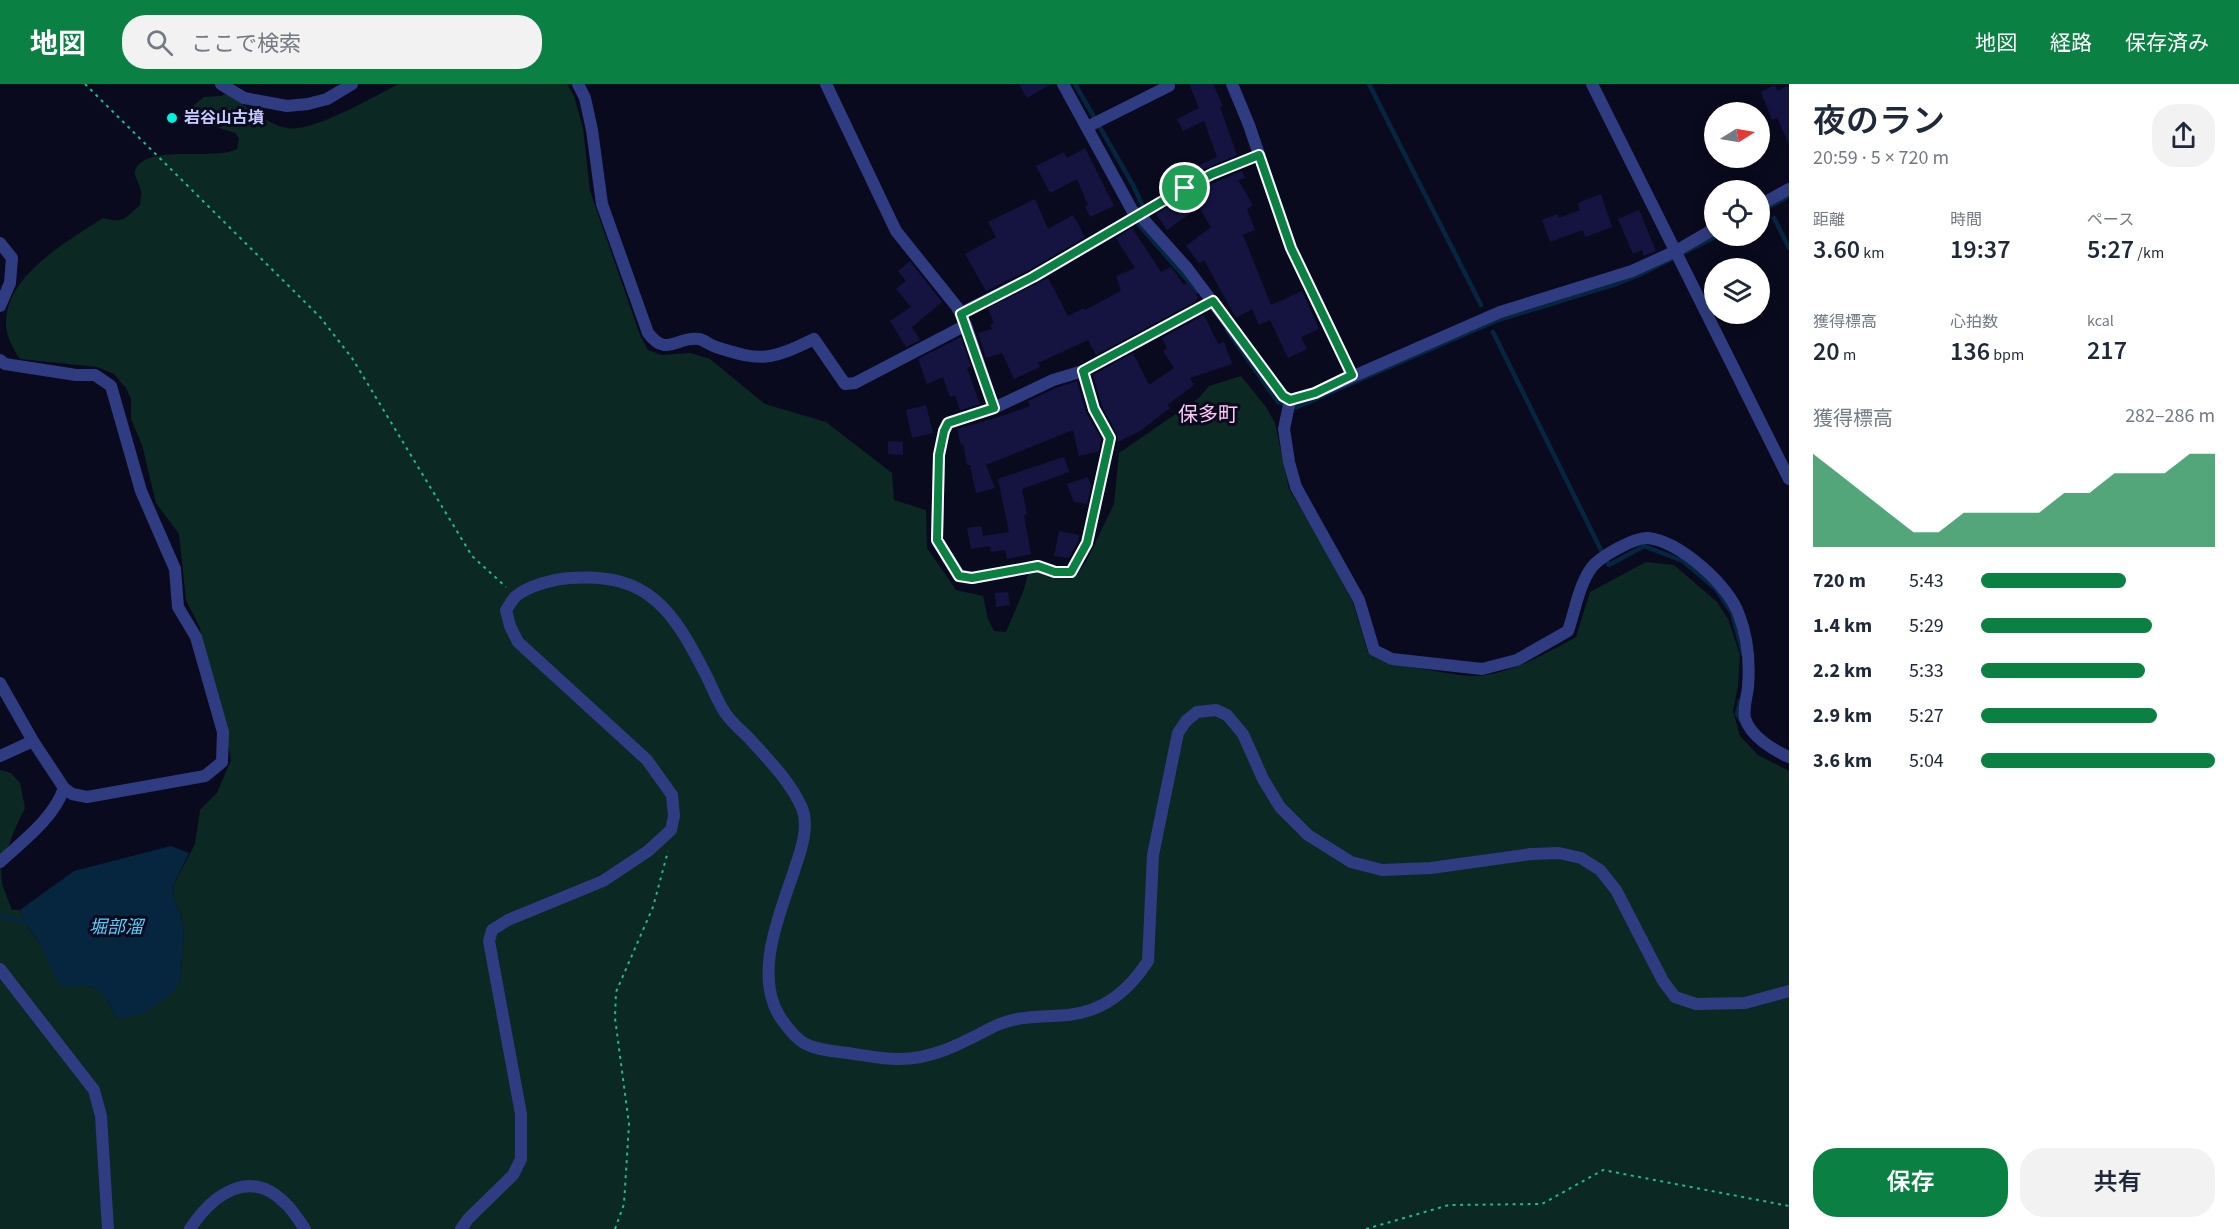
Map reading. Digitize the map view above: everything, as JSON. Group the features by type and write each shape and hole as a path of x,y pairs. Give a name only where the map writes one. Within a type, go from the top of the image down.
{"street":[{"path":"220,84 244,98 287,106 327,99 352,84"},
{"path":"578,84 585,98 592,130 602,204 648,333 659,344 665,346 699,339 714,346 755,358 768,358 787,352 814,339 844,384 855,383 1137,215 1212,174 1259,155"},
{"path":"826,84 896,231 964,319 994,408"},
{"path":"1063,84 1094,123 1132,210 1187,268 1207,304 1289,404 1284,429 1288,462 1296,488 1359,600 1374,650 1392,659 1466,669 1482,669 1517,660 1568,632 1586,579 1593,566 1605,556 1631,542 1641,538 1651,538 1688,556 1721,585 1734,602 1748,647 1748,687 1744,706 1746,720 1766,744 1789,757"},
{"path":"1232,84 1291,248 1352,375"},
{"path":"1592,84 1789,479"},
{"path":"1094,123 1169,86"},
{"path":"1770,199 1789,189"},
{"path":"1289,404 1500,312 1679,256 1704,237"},
{"path":"0,243 12,258 10,283 0,306"},
{"path":"1083,371 1094,409 1110,438 1087,543 1071,572 1055,572 1038,566 972,578 959,576 937,540 939,455 948,423 994,408 1053,380 1083,371 1207,304"},
{"path":"0,360 5,364 29,368 76,375 95,375 111,386 141,491 176,569 178,607 196,637 223,732 222,762 205,777 87,797 72,794 64,788 33,741 0,682"},
{"path":"461,1229 468,1219 513,1175 521,1159 521,1114 489,941 492,930 508,920 603,881 648,851 671,830 674,816 672,795 647,760 518,642 510,626 506,610 516,596 539,584 564,578 592,576 625,582 655,598 686,635 726,715 762,753 793,791 803,812 804,841 772,939 768,980 776,1010 791,1033 812,1049 898,1059 918,1057 946,1051 1002,1022 1029,1016 1071,1015 1093,1009 1122,994 1148,961 1153,855 1178,733 1186,721 1197,712 1216,710 1227,715 1243,734 1263,779 1280,807 1308,835 1351,862 1382,870 1431,868 1531,854 1559,853 1581,858 1600,870 1616,890 1663,981 1675,997 1696,1004 1745,1003 1789,991"},
{"path":"0,756 33,741"},
{"path":"0,862 34,831 60,799 64,788"},
{"path":"0,969 94,1090 101,1116 108,1229"},
{"path":"190,1229 223,1194 244,1185 261,1186 285,1202 305,1229"}],"path":[{"path":"85,84 320,317 352,358 472,555 516,596"},
{"path":"615,1229 624,1204 628,1124 615,1018 616,992 653,908 668,860 671,830"},
{"path":"1366,1229 1449,1205 1542,1204 1603,1170 1789,1206"}],"green space":[{"path":"399,84 567,84 574,96 583,128 590,191 640,335 648,350 662,355 690,353 710,359 765,404 826,422 892,473 894,500 926,510 927,548 956,590 983,596 988,619 994,631 1006,632 1029,571 1072,579 1086,562 1114,504 1119,453 1199,398 1209,386 1241,376 1266,407 1275,423 1289,489 1353,603 1368,652 1383,659 1406,666 1465,676 1498,673 1533,660 1576,637 1590,592 1646,562 1674,565 1717,602 1728,619 1740,655 1738,686 1733,711 1740,736 1758,755 1789,771 1789,1229 0,1229 0,770 11,773 20,783 25,808 1,868 2,884 12,910 20,910 54,972 65,986 87,986 99,990 117,1019 180,982 184,934 181,915 174,899 173,886 195,844 200,810 217,793 231,760 223,719 207,675 200,628 186,600 179,534 156,503 142,445 131,419 131,399 126,388 114,374 97,367 20,359 8,334 6,325 8,307 15,291 27,276 56,249 103,218 124,219 140,205 141,193 135,171 143,161 168,155 213,154 237,149 239,138 235,133 198,121 189,114 190,108 204,97 221,96 227,93 271,123 287,128 298,128 327,119"}],"water":[{"name":"堀部溜","path":"171,846 189,853 173,886 174,899 181,915 184,934 180,982 169,996 144,1013 117,1019 104,996 96,989 83,986 66,987 56,980 43,950 20,910 74,871"}],"building":[{"path":"1019,84 1051,84 1027,98"},
{"path":"1189,84 1213,84 1223,106 1220,107 1237,155 1197,172 1195,167 1217,157 1204,121 1183,131 1177,119 1199,108"},
{"path":"1775,85 1777,91 1789,85 1789,144 1777,118 1772,120 1770,102 1765,102 1761,92"},
{"path":"1085,148 1114,206 1090,217 1085,206 1088,205 1077,179 1050,193 1036,166 1064,152 1067,158"},
{"path":"1242,171 1245,178 1238,180 1253,205 1247,209 1255,230 1243,235 1271,305 1302,291 1319,329 1301,337 1307,349 1288,358 1270,320 1259,325 1252,309 1236,318 1204,260 1199,263 1186,246 1211,227 1199,207 1167,230 1156,214 1175,203 1178,207 1204,187"},
{"path":"1601,194 1612,227 1585,237 1583,230 1550,242 1542,220 1557,214 1559,218 1580,210 1578,203"},
{"path":"1035,199 1048,229 1073,215 1085,237 1029,270 986,291 965,254 996,237 988,222"},
{"path":"1639,210 1656,251 1644,256 1642,250 1633,254 1618,219"},
{"path":"1132,228 1161,272 1171,267 1184,285 1187,282 1198,297 1196,301 1096,355 1088,340 1038,363 1040,367 1014,379 1002,353 986,358 978,333 992,329 990,325 994,323 988,308 1048,278 1068,316 1084,308 1085,310 1121,291 1116,276 1135,268 1116,238"},
{"path":"910,261 942,302 912,327 920,340 906,347 890,321 911,307 896,289 906,281 898,271"},
{"path":"1204,315 1218,344 1224,342 1232,364 1190,378 1194,385 1167,405 1170,408 1140,431 1118,442 1117,434 1102,406 1093,375 1133,353 1149,385 1174,368 1163,351 1167,348 1162,338"},
{"path":"961,337 971,366 967,368 980,404 960,410 955,395 950,397 943,377 927,384 918,359"},
{"path":"1077,381 1086,412 1101,439 1099,451 1079,456 1073,430 986,465 995,488 976,493 970,465 967,465 957,429 1030,406 1028,401"},
{"path":"926,405 933,433 912,438 906,410"},
{"path":"888,441 903,442 903,455 888,454"},
{"path":"1064,457 1069,472 1022,489 1031,554 1007,559 1005,550 991,552 990,546 971,549 967,528 981,526 983,536 1009,532 998,479"},
{"path":"1088,477 1091,486 1087,504 1074,502 1067,484"},
{"path":"1059,531 1079,535 1078,542 1069,558 1054,556"},
{"path":"1008,592 1010,605 996,607 995,593"}],"waterway":[{"path":"1075,84 1133,185 1143,207"},
{"path":"1369,84 1481,305"},
{"path":"1770,206 1789,196"},
{"path":"1774,218 1789,248"},
{"path":"1139,225 1197,291"},
{"path":"1227,330 1278,402 1297,407 1498,320 1639,275 1704,242"},
{"path":"1493,332 1603,554"},
{"path":"1608,563 1609,565 1644,546 1683,561 1716,589 1732,613 1743,654"},
{"path":"1740,701 1737,714 1741,721"},
{"path":"0,916 30,923"}],"place":[{"name":"岩谷山古墳","path":"172,118"}],"district":[{"name":"保多町","path":"1208,415"}],"route":[{"path":"1259,155 1291,248 1352,375 1315,393 1290,400 1283,396 1213,301 1209,303 1083,371 1094,409 1110,438 1087,543 1071,572 1055,572 1038,566 972,578 959,576 937,540 939,455 944,431 948,423 994,408 961,314 1033,277 1185,188 1259,155"}]}
